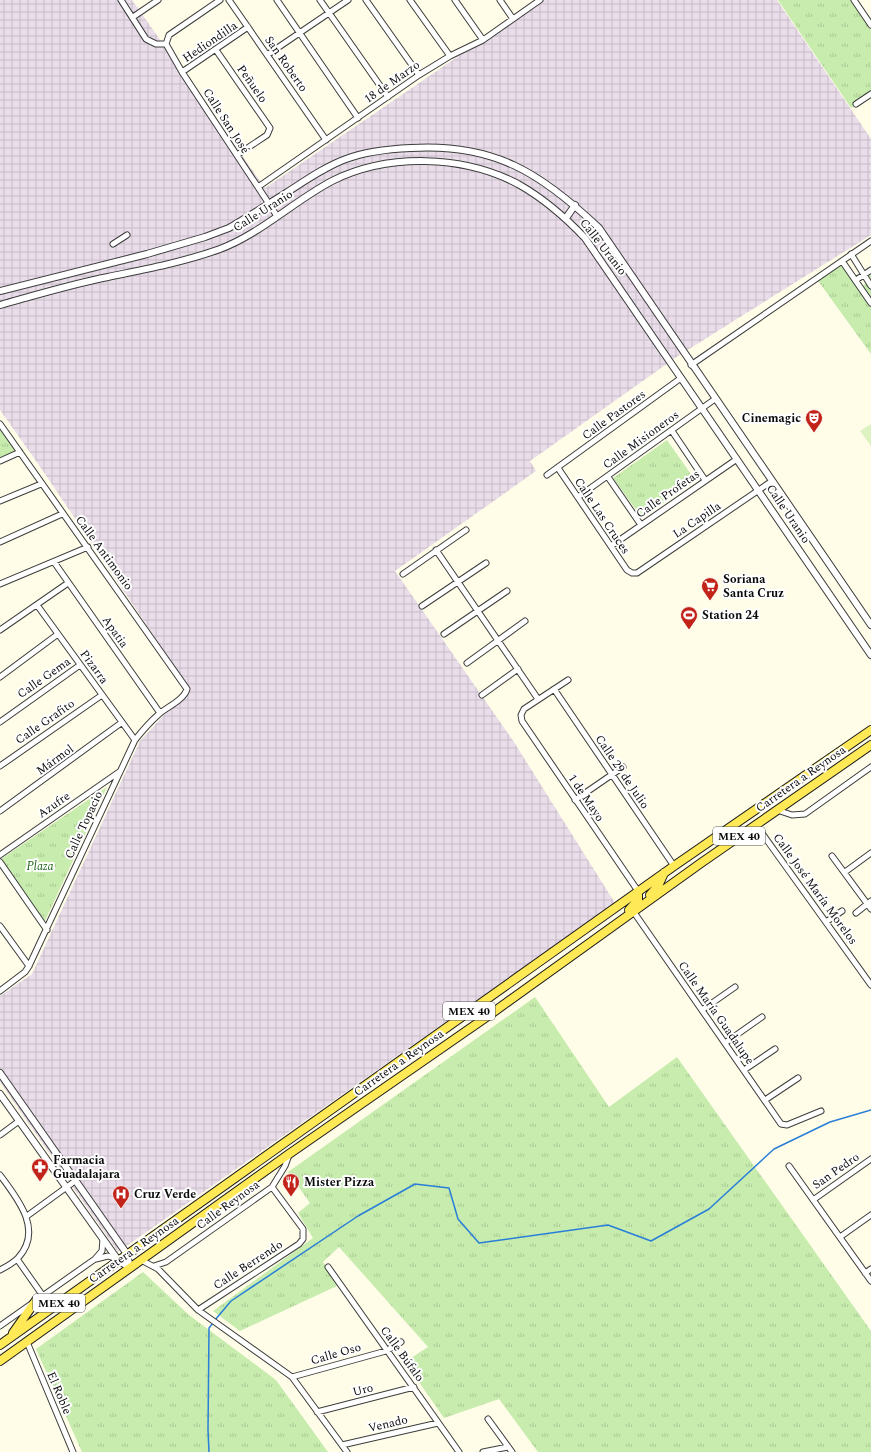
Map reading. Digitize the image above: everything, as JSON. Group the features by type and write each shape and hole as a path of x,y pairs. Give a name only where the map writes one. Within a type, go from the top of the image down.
{"main road":[{"name":"Carretera a Reynosa","path":"0,1345 686,857 871,730"},
{"name":"Carretera a Reynosa","path":"0,1361 289,1154 376,1094 702,862 871,745"},
{"path":"822,780 838,763 842,750"},
{"path":"686,857 685,865 688,868 702,862"},
{"path":"643,905 658,886 664,873"},
{"path":"610,928 636,904 638,891"},
{"path":"368,1082 376,1094"},
{"path":"9,1339 40,1297"}],"street":[{"path":"121,0 146,40 150,43 166,44 169,35 220,0"},
{"path":"133,17 158,0"},
{"name":"San Roberto","path":"229,0 326,140"},
{"path":"277,0 358,118"},
{"path":"320,0 388,97"},
{"path":"267,55 348,0"},
{"path":"366,0 419,75"},
{"path":"410,0 450,56"},
{"path":"455,0 483,40"},
{"path":"500,0 513,19"},
{"name":"18 de Marzo","path":"258,187 419,75 450,56 483,40 540,0"},
{"path":"854,0 871,25"},
{"name":"Hediondilla","path":"182,72 248,28"},
{"name":"Calle San José","path":"166,44 182,72 277,216"},
{"name":"Peñuelo","path":"216,50 269,125 270,130 266,135 237,155"},
{"path":"856,104 871,94"},
{"name":"Calle Uranio","path":"0,291 205,238 229,228 319,172 346,159 390,149 433,147 478,153 526,170 545,181 575,205 599,228 691,365 871,625"},
{"name":"Calle Uranio","path":"0,304 208,253 235,242 322,187 352,173 376,166 398,162 427,161 472,167 492,173 517,184 536,195 566,218 597,253 871,655"},
{"path":"566,218 575,205"},
{"path":"113,244 127,235"},
{"path":"691,365 871,241"},
{"path":"851,254 870,283 861,287"},
{"path":"842,261 871,303"},
{"path":"856,280 871,270"},
{"name":"Calle Pastores","path":"547,475 681,378"},
{"name":"Calle Misioneros","path":"578,497 715,399"},
{"name":"Calle Antimonio","path":"0,424 62,514 88,546 183,681 187,689 184,696"},
{"path":"672,431 705,480"},
{"path":"0,461 20,452"},
{"name":"Calle Profetas","path":"611,546 737,458"},
{"name":"Calle Las Cruces","path":"558,468 627,570 632,573"},
{"path":"608,477 641,525"},
{"name":"La Capilla","path":"632,573 637,573 772,481"},
{"path":"0,501 41,484"},
{"path":"0,542 62,514"},
{"path":"403,574 466,530"},
{"path":"0,584 54,562 88,546"},
{"path":"436,550 538,699 568,680"},
{"name":"Apatia","path":"54,562 160,713"},
{"path":"422,606 486,563"},
{"path":"0,630 68,582"},
{"path":"444,634 507,591"},
{"name":"Pizarra","path":"36,605 102,695 121,724 135,740"},
{"path":"467,662 525,621"},
{"path":"0,677 58,634"},
{"name":"Calle Gema","path":"0,722 80,665"},
{"path":"482,695 518,670"},
{"name":"Calle 29 de Julio","path":"554,689 674,866"},
{"name":"Calle Grafito","path":"0,766 102,695"},
{"name":"Calle Topacio","path":"0,991 25,972 47,930 135,740 145,727 160,713 184,696"},
{"name":"1 de Mayo","path":"538,699 524,709 521,715 522,721 638,891"},
{"name":"Mármol","path":"0,811 121,724"},
{"path":"575,800 623,767"},
{"path":"777,810 792,815 804,814 871,767"},
{"name":"Azufre","path":"0,855 120,772"},
{"name":"Calle José María Morelos","path":"756,825 871,986"},
{"path":"845,872 871,853"},
{"path":"832,856 869,903 871,909"},
{"path":"0,862 47,930"},
{"path":"856,913 869,903"},
{"name":"Calle María Guadalupe","path":"634,911 764,1100 783,1125 787,1125 821,1111"},
{"path":"826,922 842,911"},
{"path":"0,926 28,966"},
{"path":"702,1010 735,987"},
{"path":"725,1043 762,1017"},
{"path":"744,1070 775,1049"},
{"path":"0,1073 127,1254 130,1268"},
{"path":"764,1100 798,1078"},
{"path":"0,1094 118,1260"},
{"path":"0,1135 20,1121"},
{"name":"Calle Reynosa","path":"154,1266 166,1262 272,1186 285,1166 289,1154"},
{"name":"San Pedro","path":"813,1200 871,1159"},
{"path":"789,1166 871,1281"},
{"path":"0,1175 27,1216 29,1227 27,1244 17,1259 0,1270"},
{"path":"27,1216 75,1181"},
{"name":"Calle Berrendo","path":"198,1310 299,1244 304,1234 303,1229 272,1186"},
{"path":"840,1237 871,1215"},
{"path":"0,1326 95,1259 102,1251 103,1239"},
{"path":"95,1259 108,1256 118,1260 130,1268"},
{"path":"17,1259 40,1297"},
{"path":"141,1260 154,1266 198,1310 292,1377 346,1452"},
{"path":"164,1276 166,1262"},
{"name":"Calle Búfalo","path":"328,1267 459,1452"},
{"path":"865,1273 871,1269"},
{"name":"El Roble","path":"28,1342 73,1452"},
{"name":"Calle Oso","path":"292,1377 386,1350 401,1342"},
{"name":"Uro","path":"317,1412 414,1387"},
{"path":"488,1419 512,1452"},
{"name":"Venado","path":"342,1445 438,1423"},
{"path":"483,1452 508,1447"}],"shaded area":[{"path":"0,0 132,0 265,188 541,0 777,0 871,139 871,235 678,356 530,461 536,471 395,571 512,739 615,903 118,1252 0,1082 0,996 32,974 140,741 189,688 43,471 0,410"}],"green space":[{"path":"778,0 854,0 871,25 871,94 851,108"},
{"path":"842,261 861,287 868,282 864,275 871,270 871,354 816,278"},
{"path":"0,424 20,452 0,461"},
{"path":"871,424 871,446 860,431"},
{"path":"667,440 695,480 642,518 613,478"},
{"name":"Plaza","path":"107,787 45,921 1,859"},
{"path":"535,997 609,1107 677,1057 871,1331 871,1452 538,1452 499,1399 444,1418 405,1362 428,1347 339,1247 323,1262 339,1285 240,1331 213,1311 313,1238 298,1213 310,1203 288,1172"},
{"path":"143,1272 189,1315 276,1380 328,1452 82,1452 36,1349"}],"waterway":[{"path":"215,1320 231,1301 358,1216 415,1184 449,1188 458,1219 479,1243 608,1225 651,1241 709,1209 774,1149 830,1122 871,1110"},
{"path":"209,1452 209,1328 213,1323"}],"place":[{"name":"Cinemagic","path":"814,433"},
{"name":"Soriana Santa Cruz","path":"710,601"},
{"name":"Station 24","path":"689,630"},
{"name":"Farmacia Guadalajara","path":"40,1182"},
{"name":"Mister Pizza","path":"291,1197"},
{"name":"Cruz Verde","path":"121,1209"}]}
